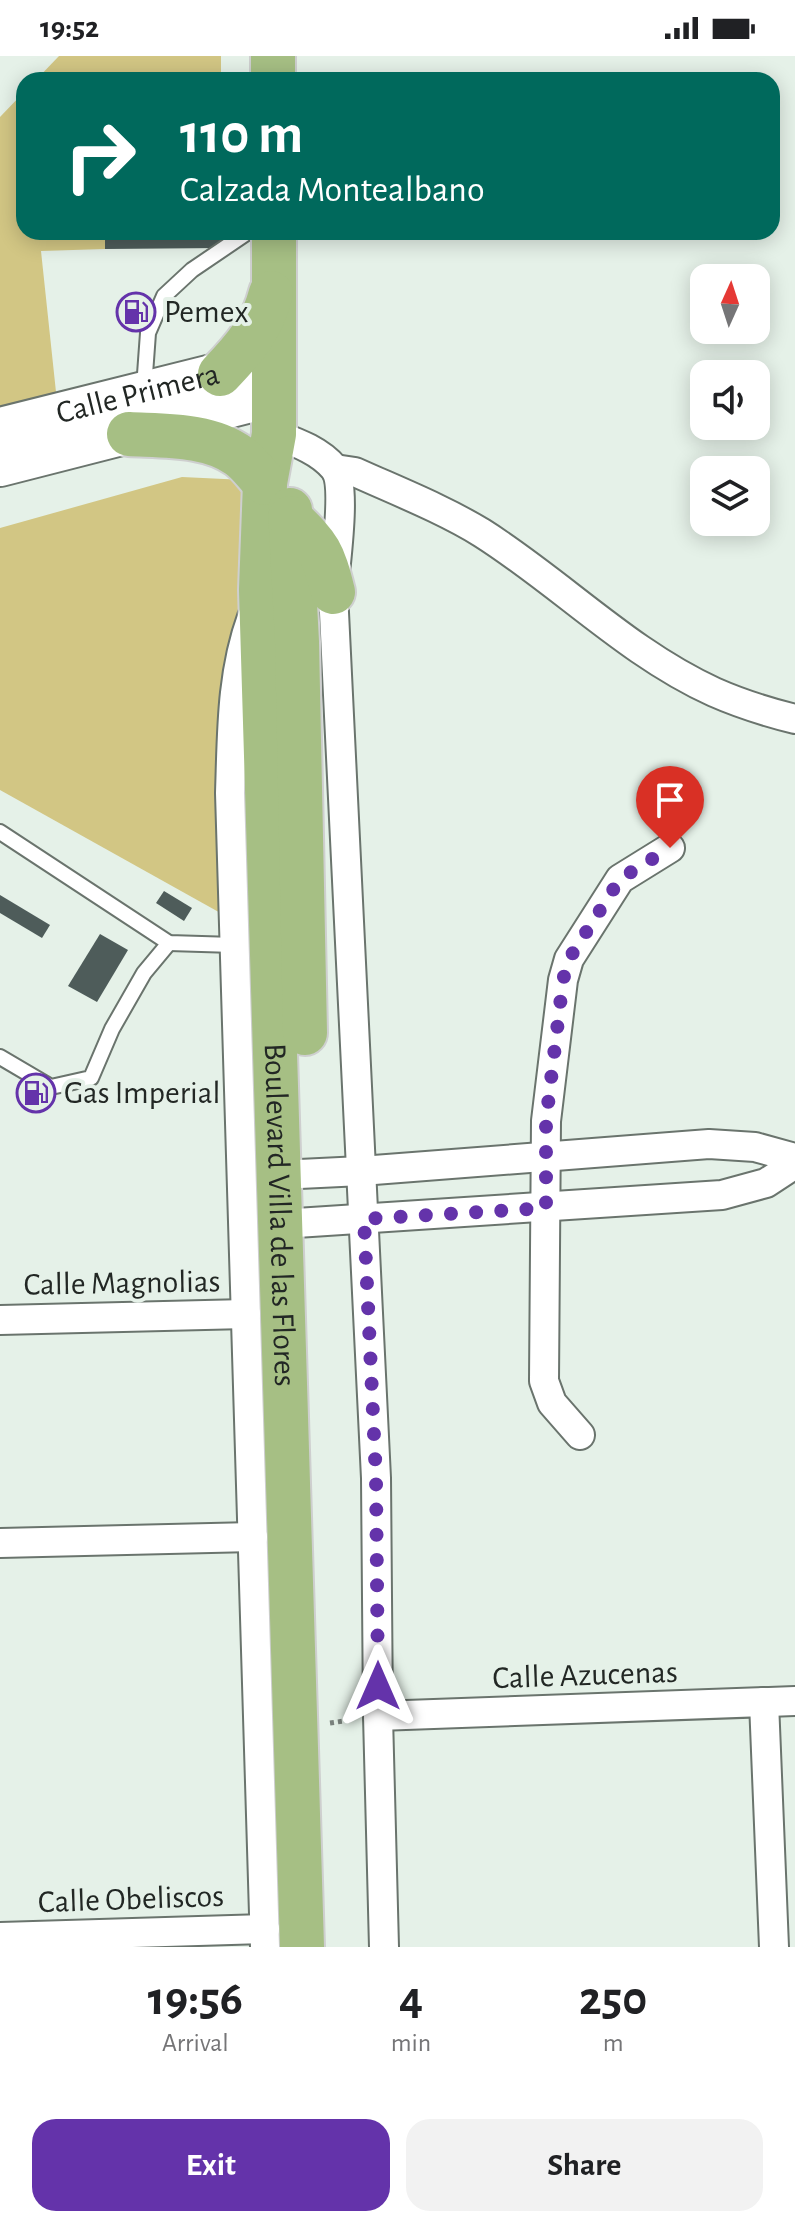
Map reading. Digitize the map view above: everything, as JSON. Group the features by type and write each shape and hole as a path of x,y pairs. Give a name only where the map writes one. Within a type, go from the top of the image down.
{"highway":[{"path":"274,240 274,396 281,497"},
{"path":"220,374 265,316 275,279"},
{"path":"129,434 209,443 241,457 281,497 316,543 326,563 333,592"},
{"name":"Boulevard Villa de las Flores","path":"281,497 261,590 294,1174 331,1947"},
{"name":"Boulevard Villa de las Flores","path":"281,497 297,642 294,1174"},
{"name":"Boulevard Villa de las Flores","path":"277,1941 296,1223"}],"main road":[{"name":"Calle Primera","path":"0,428 220,374 274,396"},
{"name":"Calle Primera","path":"0,466 274,396"}],"street":[{"path":"274,396 311,449 335,469 339,479 340,507 333,592 376,1478 384,1947"},
{"path":"335,469 355,472 479,532 537,570 673,670 758,710 795,719"},
{"path":"261,590 243,640 233,693 230,793 253,1537 277,1941"},
{"path":"580,1435 552,1403 544,1381 546,1121 563,980 569,959 620,879 670,848"},
{"path":"294,1174 709,1144 755,1147 795,1161"},
{"path":"296,1223 722,1195 766,1183 795,1161"},
{"name":"Calle Magnolias","path":"0,1320 246,1314"},
{"path":"0,1543 253,1537"},
{"name":"Calle Azucenas","path":"378,1716 795,1701"},
{"path":"764,1702 774,1947"},
{"name":"Calle Obeliscos","path":"0,1937 277,1941"}],"lane":[{"path":"144,392 148,333 164,296 192,270 236,240"},
{"path":"0,832 169,943 234,945"},
{"path":"0,1057 51,1087 91,1078 112,1029 144,973 169,943"}],"shaded area":[{"path":"59,56 221,56 221,72 44,72"},
{"path":"16,100 16,240 105,240 105,249 41,251 56,392 55,413 0,427 0,117"},
{"path":"182,477 245,480 233,920 0,790 0,528"}],"building":[{"path":"105,240 222,240 222,248 105,249"},
{"path":"164,891 192,908 184,921 156,903"},
{"path":"0,895 50,925 42,938 0,913"},
{"path":"100,934 128,950 97,1002 68,986"}],"place":[{"name":"Pemex","path":"136,312"},
{"name":"Gas Imperial","path":"36,1093"}],"route":[{"path":"378,1686 376,1478 364,1219 546,1208 546,1121 563,980 569,959 620,879 670,848"}]}
